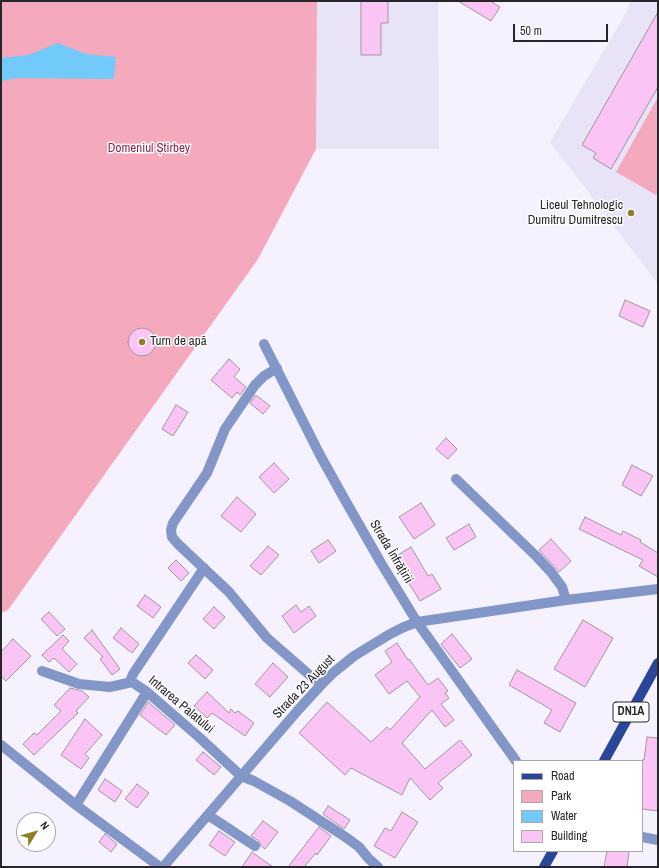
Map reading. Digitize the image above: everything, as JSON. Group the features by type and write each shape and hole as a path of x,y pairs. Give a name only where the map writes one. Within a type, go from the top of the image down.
{"main road":[{"name":"DN1A","path":"605,760 658,663"},
{"path":"544,867 553,852"}],"street":[{"name":"Strada Înfrățirii","path":"264,344 303,422 345,500 417,622 515,760"},
{"path":"277,368 264,376 255,385 241,404 225,429 207,473 173,523 171,530 172,537 178,544 229,592 267,638 321,685"},
{"path":"456,480 551,572 562,587 566,600"},
{"name":"Intrarea Palatului","path":"204,568 133,674 131,678 132,682 147,692 241,776 254,781 290,801 347,838 359,847 378,867"},
{"name":"Strada 23 August","path":"161,867 321,685 354,656 390,634 417,622 566,600 658,589"},
{"path":"647,591 658,597"},
{"path":"42,671 79,684 110,687 132,682"},
{"path":"76,805 147,692"},
{"path":"1,745 76,805 161,867"},
{"path":"208,815 255,846"},
{"path":"643,837 658,840"}],"shaded area":[{"path":"317,1 438,1 439,149 316,149"},
{"name":"Liceul Tehnologic Dumitru Dumitrescu","path":"630,1 658,1 658,284 550,142 626,13"}],"green space":[{"name":"Domeniul Știrbey","path":"1,1 317,1 316,149 258,259 8,610 1,613"},
{"path":"658,97 658,192 656,195 616,172"}],"water":[{"path":"58,43 86,54 116,57 114,79 18,78 1,81 1,58 28,55"}],"building":[{"path":"361,1 388,1 388,23 381,23 381,55 361,55"},
{"path":"458,1 490,1 500,7 491,21"},
{"path":"658,12 658,87 611,169 593,158 596,153 582,145"},
{"path":"625,300 650,311 643,327 619,316"},
{"name":"Turn de apă","path":"142,328 152,332 156,342 152,352 142,356 132,352 128,342 132,332"},
{"path":"229,359 240,369 234,377 246,387 240,395 237,392 232,398 211,380"},
{"path":"255,396 270,406 263,414 250,403"},
{"path":"176,405 188,412 173,436 162,429"},
{"path":"446,438 457,449 448,459 436,449"},
{"path":"274,463 289,479 274,493 259,477"},
{"path":"632,465 653,476 641,496 622,485"},
{"path":"237,497 256,514 241,532 221,516"},
{"path":"421,503 435,525 414,539 399,517"},
{"path":"585,517 621,535 623,531 641,540 640,542 658,553 658,577 639,566 643,560 579,529"},
{"path":"469,524 476,537 454,550 446,538"},
{"path":"551,539 571,561 559,572 539,550"},
{"path":"328,540 336,551 319,563 311,551"},
{"path":"268,546 279,555 261,575 250,566"},
{"path":"411,547 428,576 432,574 441,589 420,601 393,558"},
{"path":"176,560 189,573 181,581 168,568"},
{"path":"145,595 161,607 153,618 137,606"},
{"path":"296,605 301,612 309,606 316,616 294,633 282,616"},
{"path":"214,607 225,617 214,629 203,619"},
{"path":"49,612 65,629 57,636 41,619"},
{"path":"583,620 613,638 585,687 554,669"},
{"path":"121,628 139,644 132,653 113,638"},
{"path":"92,630 120,669 112,675 100,659 103,657 84,638"},
{"path":"452,634 472,659 460,668 441,644"},
{"path":"63,635 69,641 62,649 77,664 69,672 54,658 49,662 42,655"},
{"path":"13,639 31,656 6,681 1,676 1,652"},
{"path":"397,643 408,660 409,659 428,685 438,678 448,691 445,693 449,698 441,704 454,720 445,727 432,710 402,743 425,769 460,740 472,755 438,783 443,788 430,800 410,778 402,795 351,768 345,775 299,733 327,702 371,742 387,727 390,730 420,697 407,681 389,694 375,675 392,662 385,651"},
{"path":"196,655 213,670 205,679 188,663"},
{"path":"273,663 288,677 270,697 255,684"},
{"path":"517,670 576,703 560,732 544,723 552,710 509,685"},
{"path":"70,688 82,691 89,697 76,711 78,713 34,755 23,744 34,733 37,735 61,711 54,705"},
{"path":"207,692 229,713 231,709 235,713 238,711 254,723 245,736 212,713 207,718 194,706"},
{"path":"148,702 175,725 166,735 140,715"},
{"path":"85,719 102,735 85,754 89,758 81,769 61,755"},
{"path":"647,737 658,738 658,811 643,809 644,760"},
{"path":"203,752 221,767 214,775 196,760"},
{"path":"105,779 122,791 115,802 98,790"},
{"path":"137,784 149,793 137,808 125,799"},
{"path":"328,806 350,820 344,829 323,814"},
{"path":"402,812 418,822 395,858 374,846 385,828 391,831"},
{"path":"263,821 278,832 265,849 261,846 259,841 251,836"},
{"path":"319,827 331,836 317,855 316,853 304,867 288,867"},
{"path":"219,831 235,842 225,856 209,845"},
{"path":"105,834 117,844 111,852 99,842"},
{"path":"252,852 273,867 242,867"},
{"path":"607,852 629,852 627,867 604,867"}],"place":[{"name":"Liceul Tehnologic Dumitru Dumitrescu","path":"631,213"},
{"name":"Turn de apă","path":"142,342"}]}
